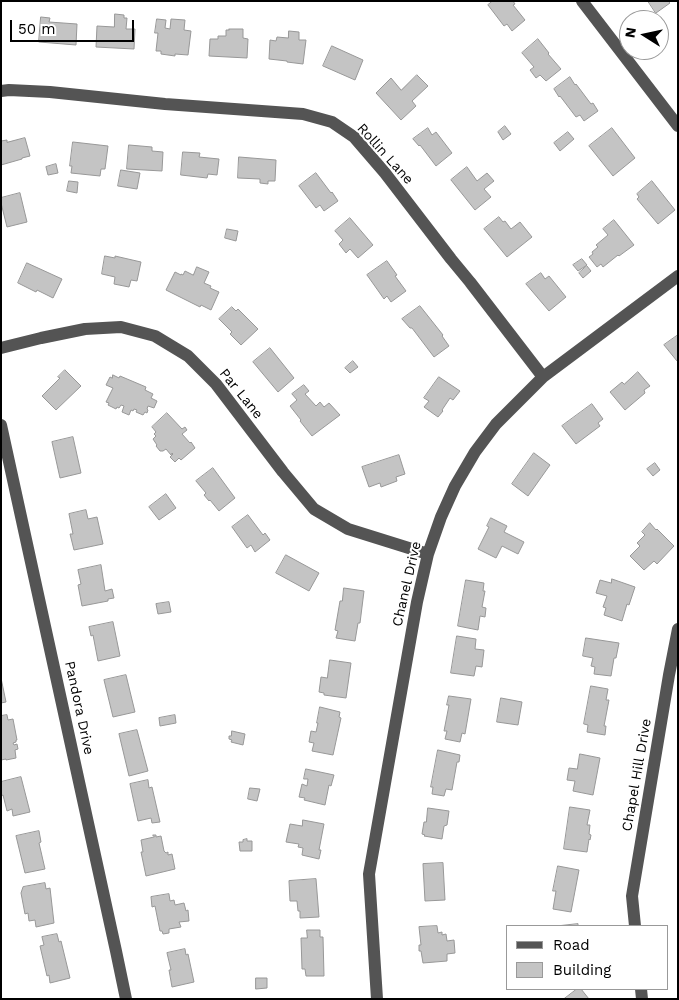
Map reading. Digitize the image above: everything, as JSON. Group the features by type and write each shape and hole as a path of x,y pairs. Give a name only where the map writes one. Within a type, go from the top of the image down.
{"street":[{"path":"582,1 678,126"},
{"name":"Rollin Lane","path":"1,91 50,92 165,104 303,114 332,122 354,137 385,173 543,377"},
{"name":"Chanel Drive","path":"377,999 369,874 417,602 428,554 441,518 455,486 475,452 496,424 543,377 678,276"},
{"name":"Par Lane","path":"1,348 85,329 121,327 154,336 188,356 216,384 283,472 314,509 348,529 428,554"},
{"name":"Pandora Drive","path":"1,425 3,442 126,999"},
{"name":"Chapel Hill Drive","path":"635,925 632,896 678,629"}],"building":[{"path":"493,1 513,1 515,4 513,5 525,20 512,31 507,24 504,26 488,5"},
{"path":"648,1 668,1 670,3 660,10 654,10"},
{"path":"115,14 124,15 124,18 127,18 126,29 135,29 134,49 96,47 97,26 114,27"},
{"path":"41,17 50,18 49,22 77,24 76,45 39,42"},
{"path":"157,19 166,20 165,28 170,29 171,19 185,20 184,30 191,31 188,55 175,54 175,56 161,54 161,51 156,51 158,33 155,33"},
{"path":"243,29 243,38 248,39 247,58 209,56 210,39 226,36 226,30"},
{"path":"289,31 299,32 299,40 306,40 303,64 269,59 270,40 276,41 277,37 288,38"},
{"path":"538,39 561,69 546,81 540,75 536,78 530,70 534,67 522,53"},
{"path":"332,46 363,60 355,80 323,66"},
{"path":"417,75 428,86 412,101 416,106 401,120 376,93 391,78 401,90"},
{"path":"570,77 598,111 584,121 580,115 576,117 554,89"},
{"path":"505,126 511,134 503,140 498,132"},
{"path":"428,128 432,135 436,132 452,153 436,166 413,139"},
{"path":"612,128 635,158 613,176 589,146"},
{"path":"568,132 574,139 560,151 554,143"},
{"path":"25,138 30,156 1,165 1,141 7,140 7,142"},
{"path":"73,142 108,146 105,169 101,169 100,176 71,173"},
{"path":"129,145 152,147 152,151 163,152 162,171 127,169"},
{"path":"183,152 200,153 199,157 219,159 217,175 208,174 207,178 181,175"},
{"path":"239,157 276,160 275,181 268,181 268,184 260,183 260,179 238,178"},
{"path":"56,164 58,173 48,175 46,167"},
{"path":"467,167 477,181 487,173 494,181 484,189 491,197 475,210 451,180"},
{"path":"121,170 140,173 137,189 118,186"},
{"path":"316,173 338,201 324,211 320,205 316,208 299,186"},
{"path":"69,181 78,182 77,193 67,191"},
{"path":"652,181 675,210 658,224 637,199 639,197 637,194"},
{"path":"20,193 27,222 7,227 1,198"},
{"path":"499,217 511,229 520,222 532,237 507,257 484,229"},
{"path":"350,218 373,245 358,258 350,249 346,253 339,244 343,240 335,231"},
{"path":"614,220 634,245 603,267 601,264 597,267 589,257 598,247 596,245 608,235 603,229"},
{"path":"227,229 238,231 236,241 225,238"},
{"path":"105,256 115,258 115,256 141,262 137,281 131,280 129,287 114,284 115,277 102,274"},
{"path":"582,259 587,265 578,271 573,265"},
{"path":"387,261 406,291 391,302 387,296 384,299 367,275"},
{"path":"27,263 62,279 53,298 18,283"},
{"path":"587,266 591,271 583,278 579,273"},
{"path":"197,267 209,272 204,283 219,292 211,310 201,305 200,307 166,290 175,272 183,275 185,271 193,275"},
{"path":"541,273 545,279 549,276 566,297 549,311 526,284"},
{"path":"420,306 443,335 449,346 434,357 412,328 402,319"},
{"path":"232,307 236,311 238,309 258,329 241,345 230,334 232,332 219,319"},
{"path":"678,335 678,361 677,361 664,345"},
{"path":"270,348 294,378 278,392 253,362"},
{"path":"353,361 358,367 350,373 345,368"},
{"path":"65,370 81,386 56,410 42,396 60,378 58,377"},
{"path":"638,372 650,386 644,390 645,393 625,410 610,392 622,382 624,384"},
{"path":"113,375 146,387 145,390 153,394 151,398 157,401 154,408 148,406 147,413 145,412 143,415 134,409 133,411 131,410 129,415 122,412 124,406 121,405 116,409 108,405 109,403 106,402 113,388 106,385"},
{"path":"439,377 460,391 453,400 450,398 438,417 424,407 429,401 424,398"},
{"path":"304,385 309,391 305,394 316,406 320,402 324,407 329,403 340,415 312,436 290,406 297,400 292,394"},
{"path":"592,404 603,419 598,423 600,426 576,444 562,426"},
{"path":"167,413 182,429 185,427 187,430 182,434 195,448 181,460 179,458 175,462 170,457 173,454 171,455 166,449 160,451 153,439 156,436 154,434 156,432 152,427"},
{"path":"73,437 81,473 60,478 52,442"},
{"path":"534,453 550,465 528,496 512,484"},
{"path":"399,455 405,474 396,477 397,481 381,487 380,483 369,487 362,467"},
{"path":"655,463 660,470 653,476 647,469"},
{"path":"213,468 235,498 219,511 204,495 206,493 196,481"},
{"path":"166,494 176,508 159,520 149,507"},
{"path":"86,510 88,519 97,517 103,544 74,550 70,534 73,534 69,514"},
{"path":"248,515 263,535 265,533 270,540 255,552 251,545 247,548 232,527"},
{"path":"491,518 507,526 504,532 524,542 518,554 502,546 496,558 478,549 489,527 487,526"},
{"path":"650,523 674,546 657,564 654,561 644,570 630,556 640,546 637,543 645,535 642,532"},
{"path":"286,555 319,573 309,591 276,573"},
{"path":"101,565 105,591 112,589 114,598 82,606 78,585 81,584 78,570"},
{"path":"612,579 635,587 622,621 604,615 606,608 603,607 607,596 596,593 600,580 611,583"},
{"path":"466,580 484,583 483,591 485,591 482,607 486,608 485,617 480,616 478,630 458,626"},
{"path":"344,588 364,591 360,623 358,623 355,641 336,638 338,631 335,630"},
{"path":"169,602 171,612 158,614 156,604"},
{"path":"113,622 120,656 98,661 93,635 91,636 89,627"},
{"path":"457,636 476,639 475,649 484,650 482,667 476,666 474,676 451,673"},
{"path":"586,638 619,643 611,676 594,674 595,667 591,666 593,658 583,656"},
{"path":"330,660 351,663 346,698 324,695 324,693 319,692 321,677 327,678"},
{"path":"126,675 135,712 113,717 104,680"},
{"path":"1,678 6,702 1,703"},
{"path":"591,686 608,689 606,700 609,700 604,726 606,726 605,735 587,732 588,725 584,724"},
{"path":"449,696 471,699 465,734 462,733 460,742 445,739 447,731 444,731"},
{"path":"501,698 522,702 518,725 497,722"},
{"path":"320,707 340,712 339,717 341,718 333,755 312,751 314,743 309,742 311,731 316,732"},
{"path":"7,715 8,720 13,719 17,740 13,743 14,745 17,744 18,749 15,750 16,758 1,760 1,716"},
{"path":"175,715 176,723 160,726 159,718"},
{"path":"137,730 148,771 129,776 119,734"},
{"path":"232,731 245,734 243,745 231,742 232,740 229,739 229,736 231,736"},
{"path":"438,750 460,755 452,790 446,789 444,796 432,794 433,787 431,787"},
{"path":"580,754 600,758 593,795 573,791 575,781 567,780 569,768 577,769"},
{"path":"306,769 334,775 331,786 329,785 325,805 299,797 302,784 307,786 308,779 304,779"},
{"path":"21,777 30,812 13,816 12,809 7,811 3,795 1,796 1,782"},
{"path":"148,780 149,788 152,787 160,822 152,823 151,818 138,821 130,784"},
{"path":"250,788 260,789 257,801 248,799"},
{"path":"570,807 590,810 587,825 590,825 589,834 591,835 587,852 564,849"},
{"path":"428,808 449,811 442,839 422,834"},
{"path":"303,820 324,824 319,859 302,855 303,848 298,847 299,844 286,842 290,824 302,826"},
{"path":"39,831 41,842 39,843 45,869 25,873 16,836"},
{"path":"153,835 156,835 156,837 161,836 164,851 168,852 168,855 172,854 175,869 146,876 141,852 143,852 141,840 154,837"},
{"path":"247,839 247,841 252,841 252,851 240,851 239,842"},
{"path":"443,863 445,900 425,901 423,864"},
{"path":"558,866 579,870 571,912 553,909 556,891 553,891"},
{"path":"316,879 319,917 300,918 297,901 290,901 289,881"},
{"path":"45,883 46,889 50,888 54,923 36,927 35,920 29,921 28,913 25,914 21,893 23,887"},
{"path":"169,894 170,901 174,900 175,905 184,903 186,911 188,910 189,921 179,922 181,927 169,929 169,933 163,934 160,931 155,906 152,907 151,897"},
{"path":"437,926 438,933 446,934 447,941 454,940 455,953 447,954 447,961 423,963 421,951 419,951 419,945 421,945 419,927"},
{"path":"307,930 320,930 320,937 323,937 324,976 306,976 305,969 302,969 301,938 307,938"},
{"path":"57,934 59,942 61,941 70,978 50,983 40,946 44,945 42,937"},
{"path":"185,949 186,955 188,954 194,982 172,987 167,953"},
{"path":"256,978 267,978 267,988 256,989"},
{"path":"576,990 582,990 589,999 564,999"}]}
